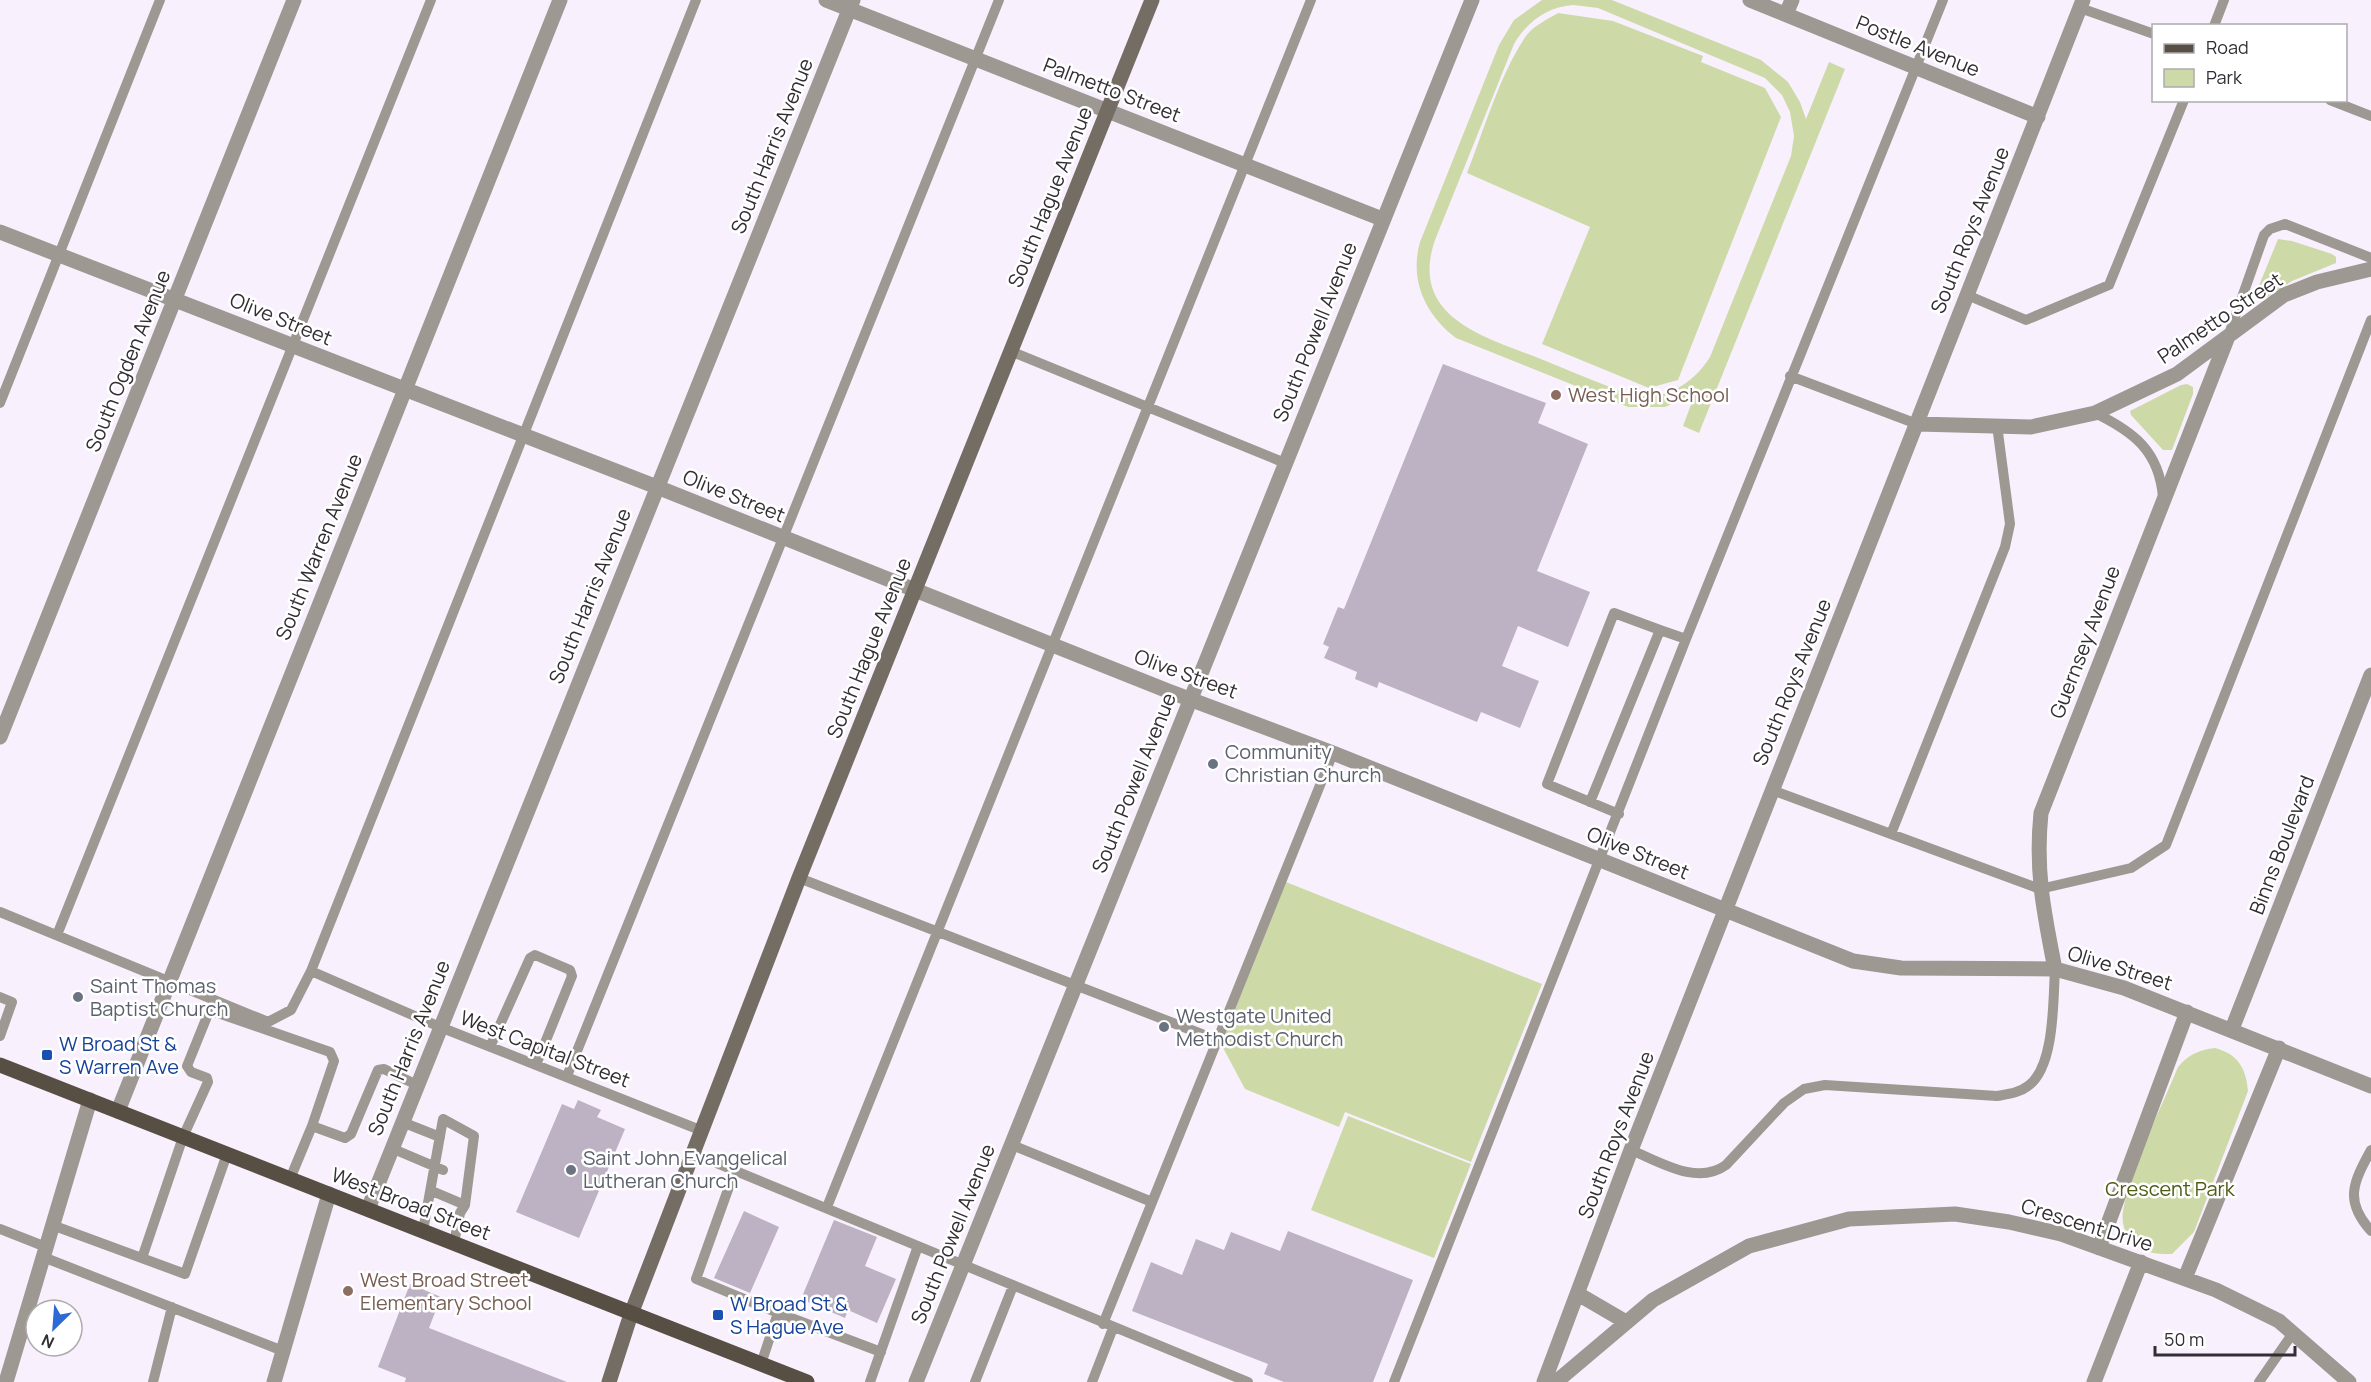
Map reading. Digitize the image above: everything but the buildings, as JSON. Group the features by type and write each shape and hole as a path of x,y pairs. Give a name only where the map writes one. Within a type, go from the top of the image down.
{"main road":[{"name":"South Hague Avenue","path":"609,1382 631,1314 700,1130 799,878 1152,0"},
{"name":"West Broad Street","path":"0,1065 807,1382"}],"street":[{"name":"South Ogden Avenue","path":"0,737 294,0"},
{"name":"South Warren Avenue","path":"118,1111 560,0"},
{"name":"Palmetto Street","path":"826,0 851,5 976,59 1383,219"},
{"name":"South Powell Avenue","path":"916,1382 1472,0"},
{"name":"Postle Avenue","path":"1750,0 1789,7 1915,67 2038,117"},
{"name":"South Roys Avenue","path":"1544,1382 1631,1150 2082,4"},
{"name":"South Harris Avenue","path":"368,1209 851,5"},
{"name":"Olive Street","path":"0,232 657,488 1052,646 1333,753 1853,961 1901,969 2055,969 2124,988 2371,1086"},
{"name":"Palmetto Street","path":"1917,424 2031,426 2094,413 2177,374 2284,296 2317,282 2371,269"},
{"name":"Guernsey Avenue","path":"2055,969 2040,889 2037,851 2041,813 2163,497 2227,339"},
{"name":"Binns Boulevard","path":"2232,1029 2371,675"},
{"path":"2099,1248 2187,1012"},
{"path":"2185,1278 2279,1048"},
{"path":"6,1382 90,1100"},
{"path":"274,1382 329,1194"},
{"name":"Crescent Drive","path":"1556,1382 1653,1299 1749,1246 1849,1219 1902,1214 1955,1214 2040,1229 2185,1278 2216,1290 2279,1321 2349,1382"},
{"path":"2094,1382 2141,1262"},
{"path":"1578,1294 1626,1322"}],"lane":[{"path":"0,403 160,0"},
{"path":"57,935 431,0"},
{"path":"0,912 268,1022 291,1010 311,971 696,0"},
{"path":"567,1076 999,0"},
{"path":"827,1207 1311,0"},
{"path":"1394,1382 1790,376 1943,0"},
{"path":"2215,24 2224,0"},
{"path":"2082,4 2152,33"},
{"path":"1967,295 2026,320 2109,285 2183,102"},
{"path":"2335,102 2371,116"},
{"path":"2227,339 2264,235 2270,229 2285,224 2371,258"},
{"path":"1772,790 2040,889 2131,868 2166,845 2371,320"},
{"path":"1010,351 1285,463"},
{"path":"1790,376 1917,424"},
{"path":"2094,413 2131,433 2144,446 2161,476 2163,497"},
{"path":"1891,834 2005,547 2010,524 1997,426"},
{"path":"1619,814 1547,784 1614,613 1686,639"},
{"path":"1590,802 1660,630"},
{"path":"1092,1382 1108,1326 1152,1202 1333,753"},
{"path":"799,878 1075,987 1217,1040"},
{"path":"490,1047 530,958 535,956 570,970 572,976 536,1065"},
{"path":"1631,1150 1683,1171 1699,1174 1715,1173 1726,1165 1784,1103 1804,1089 1825,1085 1996,1096 2017,1092 2030,1085 2042,1068 2050,1042 2055,969"},
{"name":"West Capital Street","path":"311,971 440,1027 700,1130"},
{"path":"0,996 12,1002 1,1030"},
{"path":"142,1258 183,1137 208,1082 207,1078 191,1072 188,1066 208,1014 215,1012 330,1052 334,1061 291,1179"},
{"path":"312,1126 345,1138 351,1134 378,1070 384,1069 417,1085"},
{"path":"423,1231 440,1168 443,1119 474,1136 468,1158 465,1205 460,1213 454,1243"},
{"path":"402,1122 441,1144"},
{"path":"1012,1145 1152,1202"},
{"path":"392,1148 440,1168"},
{"path":"2371,1150 2359,1173 2354,1192 2356,1215 2371,1231"},
{"path":"692,1153 1248,1382"},
{"path":"52,1225 185,1274 226,1154"},
{"path":"735,1170 696,1279 881,1353"},
{"path":"432,1191 465,1205"},
{"path":"0,1229 44,1252 172,1307 283,1351"},
{"path":"870,1382 918,1246"},
{"path":"975,1382 1013,1286"},
{"path":"153,1382 172,1307"},
{"path":"761,1364 778,1313"},
{"path":"2259,1382 2293,1333"}],"green space":[{"path":"1542,0 1612,0 1761,60 1788,82 1800,102 1806,119 1829,62 1845,69 1699,433 1683,426 1695,394 1665,407 1628,407 1456,338 1436,319 1423,296 1417,270 1420,242 1499,45 1514,20","holes":["1573,5 1598,8 1765,78 1782,95 1790,112 1794,136 1791,156 1710,357 1703,367 1684,384 1674,390 1651,396 1626,393 1473,331 1441,305 1432,287 1430,266 1435,240 1514,44 1525,29 1546,12"]},
{"path":"1558,13 1613,21 1703,56 1701,62 1765,88 1781,117 1678,380 1649,388 1542,344 1590,227 1467,173 1499,87 1515,54 1531,31"},
{"path":"2278,239 2292,241 2332,254 2336,257 2336,263 2292,281 2266,298 2258,295 2258,288"},
{"path":"2187,384 2193,387 2193,394 2172,450 2163,450 2131,415 2130,411"},
{"path":"1286,882 1542,984 1471,1162 1345,1112 1339,1127 1245,1089 1221,1044"},
{"name":"Crescent Park","path":"2215,1048 2230,1054 2239,1063 2245,1075 2248,1091 2194,1232 2172,1254 2141,1249 2130,1239 2123,1223 2123,1210 2135,1170 2178,1067 2195,1053"},
{"path":"1348,1116 1471,1164 1434,1258 1311,1210"}],"place":[{"name":"West High School","path":"1556,395"},
{"name":"Community Christian Church","path":"1213,764"},
{"name":"Saint Thomas Baptist Church","path":"78,997"},
{"name":"Westgate United Methodist Church","path":"1164,1027"},
{"name":"W Broad St & S Warren Ave","path":"47,1055"},
{"name":"Saint John Evangelical Lutheran Church","path":"571,1170"},
{"name":"West Broad Street Elementary School","path":"348,1291"},
{"name":"W Broad St & S Hague Ave","path":"718,1315"}]}
